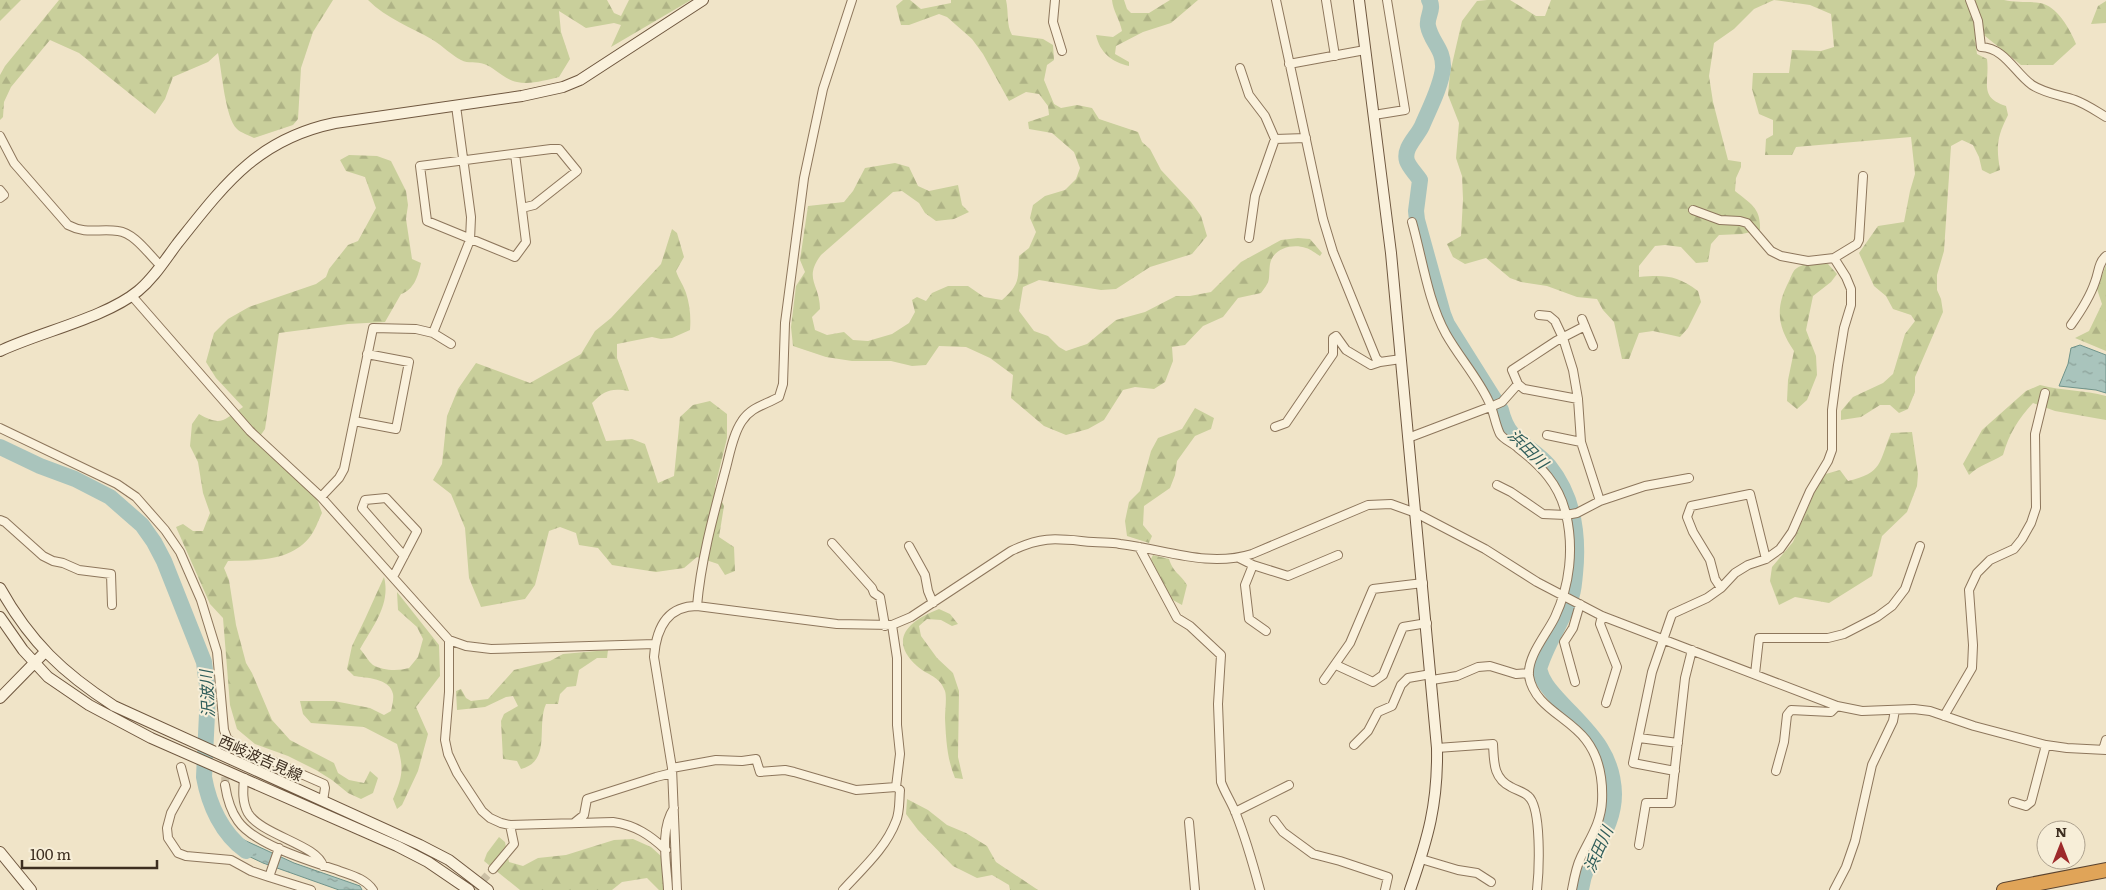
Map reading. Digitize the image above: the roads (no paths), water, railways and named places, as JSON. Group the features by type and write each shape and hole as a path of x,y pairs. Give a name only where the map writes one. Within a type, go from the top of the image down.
{"highway":[{"path":"2004,890 2106,870"}],"street":[{"path":"0,351 104,310 132,296 150,280 230,179 261,153 280,142 316,127 335,123 540,93 580,80 703,0"},
{"path":"697,606 714,510 741,422 751,410 779,396 784,384 785,323 804,178 823,89 852,0"},
{"path":"1055,0 1052,22 1062,52"},
{"path":"1276,0 1323,219 1333,252 1372,352 1380,362"},
{"path":"1326,0 1335,56"},
{"path":"1359,0 1391,253 1427,623 1437,748 1437,787 1434,811 1421,859 1410,890"},
{"path":"1374,115 1405,110 1387,0"},
{"path":"1970,0 1978,21 1981,47 1991,47 1998,51 2030,84 2056,96 2074,100 2106,117"},
{"path":"1290,64 1365,50"},
{"path":"1240,68 1248,95 1265,116 1275,139 1255,196 1249,238"},
{"path":"433,333 470,240 471,217 456,106"},
{"path":"0,136 14,162 68,224 78,230 119,231 129,235 161,266"},
{"path":"1275,139 1306,138"},
{"path":"515,154 526,242 515,257 427,221 420,166 463,160 515,154 559,149 577,171 534,205 522,208"},
{"path":"1693,210 1720,220 1748,223 1771,251 1781,256 1808,261 1834,258 1859,240 1863,176"},
{"path":"0,190 4,195 0,198"},
{"path":"1412,222 1439,320 1496,405 1500,434 1536,462 1555,484 1571,514 1568,580 1564,596 1556,616 1530,664 1529,674 1530,681 1544,704 1585,738 1594,753 1601,776 1602,811 1597,828 1575,872 1572,890"},
{"path":"2071,325 2084,306 2096,280 2101,260 2106,256"},
{"path":"1675,771 1633,763 1652,672 1672,614 1707,598 1721,588 1735,573 1748,565 1766,559 1780,548 1792,532 1810,491 1828,461 1832,450 1832,410 1844,328 1852,305 1851,289 1834,258"},
{"path":"132,296 250,431 321,497 449,640 466,646 491,649 655,644"},
{"path":"1539,314 1549,316 1555,321 1563,338 1573,370 1578,399 1581,442 1600,501"},
{"path":"1578,399 1524,389 1518,384 1512,370 1584,323 1594,346"},
{"path":"321,497 339,478 344,469 373,328 416,329 433,333 451,344"},
{"path":"1274,427 1286,423 1333,354 1333,338 1336,336 1346,350 1371,365 1401,360"},
{"path":"354,421 396,429 409,362 367,354"},
{"path":"1408,438 1496,405 1518,384"},
{"path":"1944,716 1972,668 1973,645 1970,590 1977,573 1990,560 2014,549 2031,523 2036,508 2035,434 2045,393"},
{"path":"0,428 117,484 136,497 150,511 180,552 201,600 216,652 224,730 227,738 235,745 324,784 323,801"},
{"path":"1547,435 1581,442"},
{"path":"1497,486 1511,492 1543,514 1571,514 1600,501 1645,486 1689,478"},
{"path":"1721,588 1715,579 1710,560 1693,532 1688,517 1691,506 1750,494 1766,559"},
{"path":"393,577 404,556 417,531 386,498 365,500 362,508 404,556"},
{"path":"677,890 672,771 654,658 659,630 666,619 675,611 686,606 697,606 837,624 888,625 911,617 1011,551 1029,543 1046,539 1067,539 1139,547 1211,560 1239,558 1368,505 1391,504 1416,513 1485,549 1564,596 1602,616 1837,706 1862,711 1930,711 1974,726 2046,745 2067,748 2105,750 2106,740"},
{"path":"0,520 5,522 44,556 53,561 79,570 111,574 112,605"},
{"path":"832,543 872,588 874,593 880,597 897,658 897,725 900,754 896,787"},
{"path":"909,546 925,575 928,591 933,603"},
{"path":"1755,674 1759,638 1828,638 1858,628 1892,606 1905,589 1920,546"},
{"path":"1139,547 1177,618 1190,626 1221,655 1218,704 1220,771 1224,793 1235,812 1249,848 1260,890"},
{"path":"1239,558 1253,565 1288,576 1338,555"},
{"path":"1253,565 1245,585 1249,619 1266,632"},
{"path":"1324,680 1350,643 1373,589 1423,583"},
{"name":"西岐波吉見線","path":"0,588 35,640 58,666 79,684 114,706 427,848 449,860 488,890"},
{"path":"1575,682 1564,642 1573,628 1578,603"},
{"path":"1602,616 1600,624 1617,668 1606,703"},
{"name":"西岐波吉見線","path":"0,617 48,677 89,705 151,738 398,846 428,862 469,890"},
{"path":"1336,665 1372,682 1382,674 1402,628 1427,623"},
{"path":"449,640 449,692 445,740 448,754 457,773 482,811 490,818 501,823 510,824 613,822 626,824 648,834 666,850"},
{"path":"1639,845 1646,803 1671,803 1685,678 1692,650"},
{"path":"0,698 46,652"},
{"path":"1354,745 1368,731 1378,712 1392,706 1396,702 1397,693 1408,678 1457,676 1478,667 1490,666 1516,674 1529,674"},
{"path":"1776,771 1784,742 1787,716 1791,710 1831,712 1837,706"},
{"path":"1834,890 1846,867 1855,841 1872,765 1893,721 1895,710"},
{"path":"1639,738 1678,743"},
{"path":"1437,748 1493,744 1494,768 1499,778 1509,786 1529,796 1534,806 1538,835 1537,890"},
{"path":"2013,802 2026,806 2031,802 2046,745"},
{"path":"574,824 584,815 587,799 672,771 716,760 742,761 756,759 760,772 785,770 856,790 896,787 900,790 899,810 890,833 870,861 844,890"},
{"path":"181,767 186,786 171,813 167,828 172,846 178,853 186,856 232,860 251,871 311,890"},
{"path":"244,778 243,794 248,813 262,826 312,852 322,860 323,866"},
{"path":"225,785 228,804 244,828 258,839 278,850 358,878 369,884 373,890"},
{"path":"1235,812 1289,785"},
{"path":"668,890 666,828 674,808"},
{"path":"1274,820 1283,832 1313,854 1388,877 1386,890"},
{"path":"1189,822 1194,890"},
{"path":"493,869 514,844 510,824"},
{"path":"269,876 278,850"},
{"path":"0,852 31,890"},
{"path":"1421,859 1458,870 1477,873 1491,882"}],"water":[{"path":"2080,345 2106,355 2106,393 2059,386 2068,364 2071,348"},
{"path":"230,837 244,840 294,863 360,886 362,890 339,890 263,863 246,855"}],"waterway":[{"name":"浜田川","path":"1429,0 1431,10 1428,26 1442,56 1443,68 1434,98 1406,156 1409,166 1420,180 1416,211 1417,220 1443,314 1447,324 1501,410 1509,430 1514,437 1542,458 1557,478 1564,490 1573,517 1576,545 1573,590 1539,669 1549,688 1595,740 1603,752 1612,778 1613,808 1605,832 1588,865 1581,890"},
{"name":"沢波川","path":"0,447 40,466 75,479 110,497 142,525 154,542 164,561 204,662 208,693 204,777 206,788 213,808 223,827 246,851"}],"tunnel":[{"path":"225,785 227,738"},
{"path":"474,890 493,869"}]}
